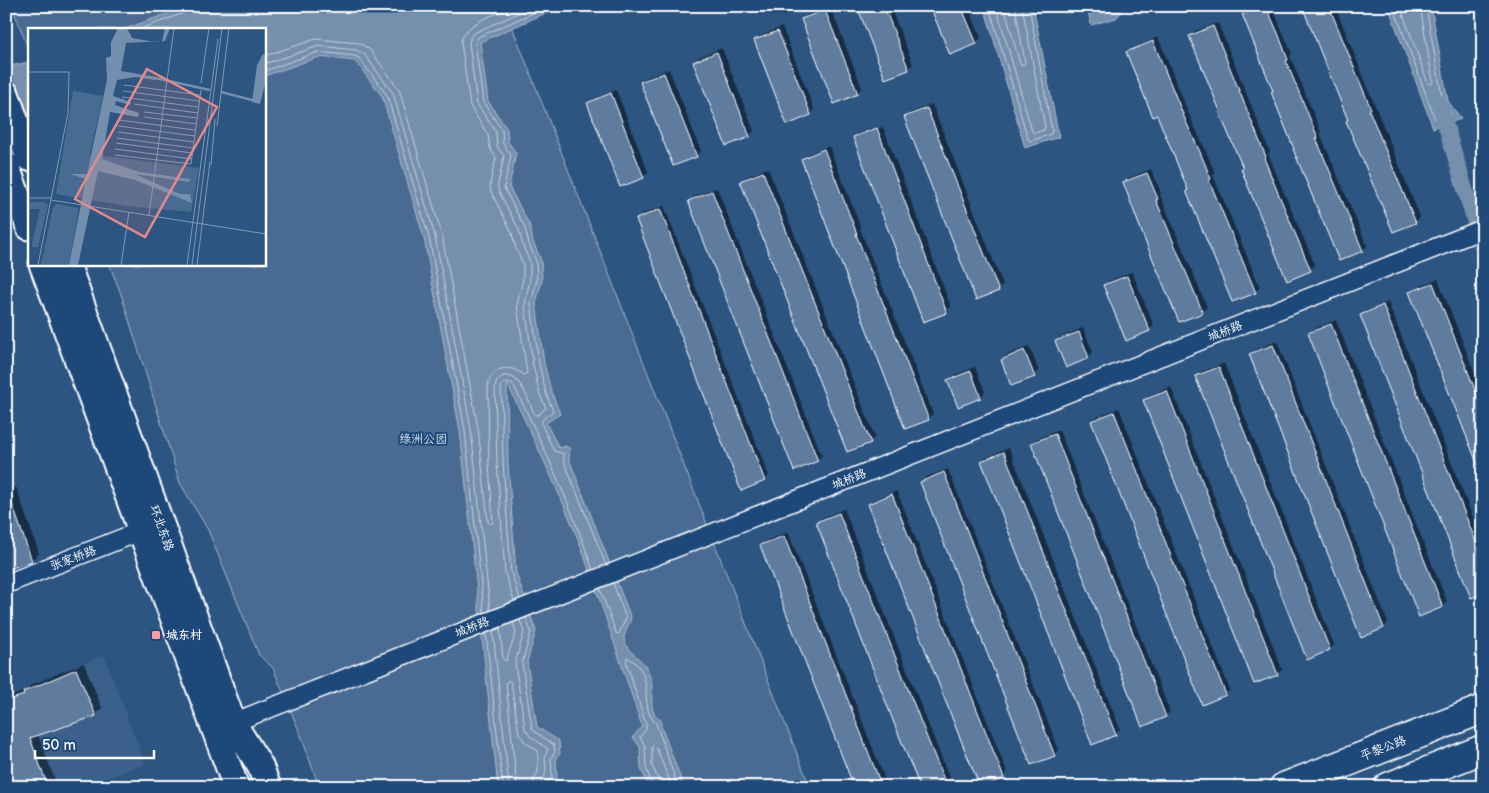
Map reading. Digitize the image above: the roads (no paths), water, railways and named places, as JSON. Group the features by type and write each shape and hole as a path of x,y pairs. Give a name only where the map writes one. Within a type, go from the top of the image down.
{"main road":[{"path":"6,94 14,164 28,223"},
{"name":"环北东路","path":"42,265 140,532 224,726 260,766 268,787"},
{"name":"环北东路","path":"67,265 224,726 236,787"},
{"name":"平黎公路","path":"1284,787 1483,708"},
{"path":"1388,787 1483,749"}],"street":[{"name":"城桥路","path":"224,726 1483,229"},
{"name":"张家桥路","path":"6,584 140,532"}],"water":[{"path":"188,6 562,6 480,42 488,101 507,129 508,142 516,153 509,187 530,226 533,242 541,260 542,280 536,303 544,363 551,391 560,414 546,423 559,448 566,446 570,449 569,459 631,618 624,637 626,646 645,665 651,679 654,713 661,720 661,726 684,787 649,787 641,769 640,747 633,737 642,726 595,586 561,499 507,383 508,463 516,573 536,631 527,662 537,727 559,741 560,754 556,758 557,780 549,787 498,787 460,431 424,238 382,96 355,61 319,57 265,76 265,28 128,28"},
{"path":"984,6 1033,6 1059,137 1025,148"},
{"path":"1087,6 1121,6 1121,13 1116,18 1091,25"},
{"path":"1388,6 1431,6 1448,101 1461,119 1433,128"},
{"path":"28,62 28,146 6,153 6,67"}],"waterway":[{"path":"1439,103 1483,249"}],"place":[{"name":"城东村","path":"156,635"}],"park label":[{"name":"绿洲公园","path":"423,439"}]}
